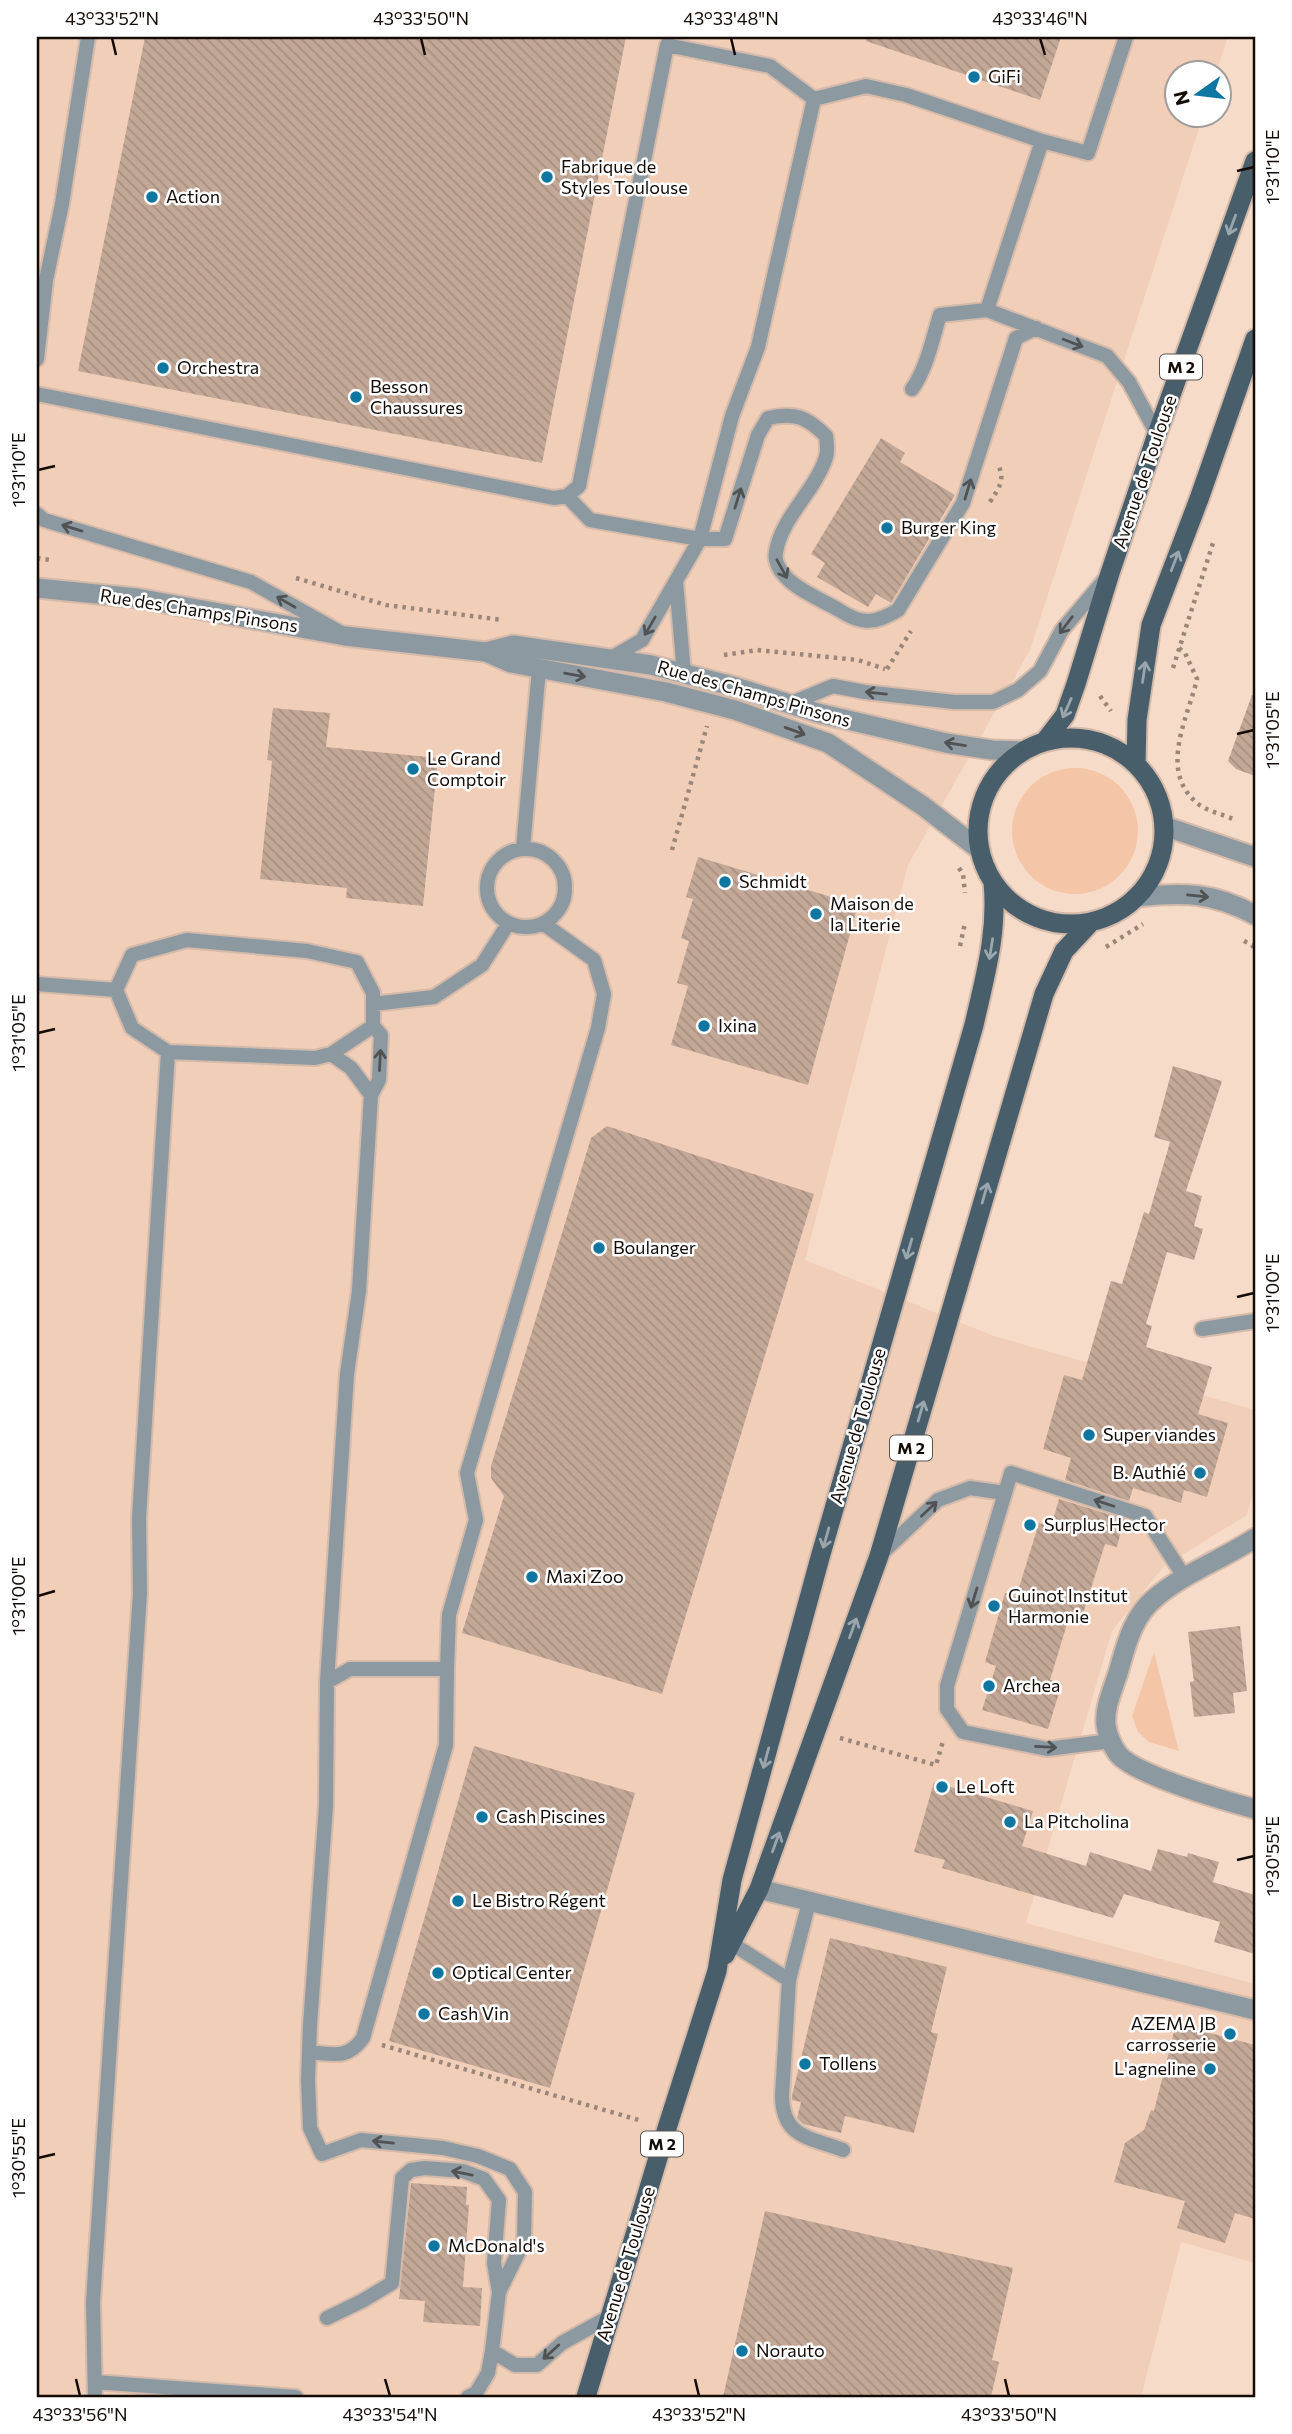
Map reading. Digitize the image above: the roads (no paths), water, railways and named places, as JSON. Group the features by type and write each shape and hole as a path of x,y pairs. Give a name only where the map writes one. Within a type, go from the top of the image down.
{"main road":[{"name":"Avenue de Toulouse","path":"1045,741 1065,715 1157,434 1255,161"},
{"path":"1136,764 1137,720 1151,625 1255,339"},
{"path":"1078,738 1109,746 1136,764 1156,793 1164,826 1158,865 1136,898 1115,913 1091,922 1063,924 1035,917 1012,903 993,882 980,850 978,828 982,805 991,783 1005,765 1023,751 1045,741 1078,738"},
{"name":"Avenue de Toulouse","path":"586,2397 717,1971 739,1854 821,1554 974,1025 991,953 996,911 993,882"},
{"name":"Avenue de Toulouse","path":"717,1971 759,1889 879,1556 1044,994 1064,951 1091,922"}],"street":[{"name":"Rue des Champs Pinsons","path":"37,588 136,598 345,636 485,652 511,663 666,692 735,710 828,743 923,806 980,850"},
{"name":"Rue des Champs Pinsons","path":"485,652 513,645 651,665 818,713 946,743 992,750 1023,751"},
{"path":"1164,826 1254,857"},
{"path":"1136,898 1170,893 1206,896 1231,902 1255,915"},
{"path":"1253,1536 1154,1598 1138,1616 1129,1636 1107,1710 1106,1724 1119,1755 1136,1768 1215,1798 1255,1809"},
{"path":"759,1889 1255,2010"}],"lane":[{"path":"37,359 46,280 62,204 88,37"},
{"path":"814,99 866,86 905,95 1042,141 1088,153 1126,37"},
{"path":"37,394 554,498 567,496 579,486 667,45 769,66 814,99"},
{"path":"611,658 642,640 700,540 732,416 758,347 814,99"},
{"path":"987,310 1042,141"},
{"path":"912,389 927,357 940,315 987,310 1107,356 1129,382 1157,434"},
{"path":"567,496 590,520 700,540 725,539 758,435 768,418 786,414 811,421 826,436 827,454 820,473 784,530 775,553 779,568 786,579 849,617 865,622 882,620 898,610 963,503 1016,338 1036,328"},
{"path":"37,514 44,520 251,582 345,636"},
{"path":"789,704 833,686 954,702 993,702 1018,690 1040,671 1062,630 1110,573"},
{"path":"676,581 684,674"},
{"path":"523,848 539,669"},
{"path":"523,848 539,850 553,859 563,872 566,887 563,902 555,915 544,924 532,928 508,924 496,914 489,902 486,888 489,873 497,861 509,852 523,848"},
{"path":"373,1004 434,997 482,965 508,924"},
{"path":"309,2052 342,2055 355,2050 363,2038 446,1745 449,1615 476,1520 467,1473 598,1028 604,994 594,960 544,924"},
{"path":"373,1026 331,1055 315,1058 168,1052 132,1028 116,990 132,955 187,940 307,951 357,962 373,993 373,1026 382,1035 379,1080 371,1095 359,1291 347,1374 327,1682 326,1806 309,2052 310,2128 322,2154 361,2140 443,2148 478,2156 510,2169 525,2192 524,2241 499,2292"},
{"path":"37,984 116,990"},
{"path":"168,1052 139,1518 139,1593 93,2302 95,2390 296,2397"},
{"path":"331,1055 351,1068 371,1095"},
{"path":"1202,1329 1255,1321"},
{"path":"1111,1741 1047,1749 963,1732 947,1709 947,1686 1011,1473 1145,1516 1185,1578"},
{"path":"879,1556 938,1500 970,1488 1005,1493"},
{"path":"327,1682 350,1669 447,1669"},
{"path":"809,1902 789,1980 783,2052 782,2112 795,2131 843,2150"},
{"path":"731,1943 789,1980"},
{"path":"327,2318 392,2283 402,2178 411,2170 425,2168 463,2171 484,2179 499,2200 494,2263 499,2292 488,2373 476,2393 468,2397"},
{"path":"492,2351 515,2365 537,2365 562,2343 609,2317"}],"place":[{"name":"GiFi","path":"974,77"},
{"name":"Fabrique de Styles Toulouse","path":"547,177"},
{"name":"Action","path":"152,197"},
{"name":"Orchestra","path":"163,368"},
{"name":"Besson Chaussures","path":"356,397"},
{"name":"Burger King","path":"887,528"},
{"name":"Le Grand Comptoir","path":"413,769"},
{"name":"Schmidt","path":"725,882"},
{"name":"Maison de la Literie","path":"816,914"},
{"name":"Ixina","path":"704,1026"},
{"name":"Boulanger","path":"599,1248"},
{"name":"Super viandes","path":"1089,1435"},
{"name":"B. Authié","path":"1200,1473"},
{"name":"Surplus Hector","path":"1030,1525"},
{"name":"Maxi Zoo","path":"532,1577"},
{"name":"Guinot Institut Harmonie","path":"994,1606"},
{"name":"Archea","path":"989,1686"},
{"name":"Le Loft","path":"942,1787"},
{"name":"Cash Piscines","path":"482,1817"},
{"name":"La Pitcholina","path":"1010,1822"},
{"name":"Le Bistro Régent","path":"458,1901"},
{"name":"Optical Center","path":"438,1973"},
{"name":"Cash Vin","path":"424,2014"},
{"name":"AZEMA JB carrosserie","path":"1230,2034"},
{"name":"Tollens","path":"805,2064"},
{"name":"L'agneline","path":"1210,2069"},
{"name":"McDonald's","path":"434,2246"},
{"name":"Norauto","path":"742,2351"}]}
